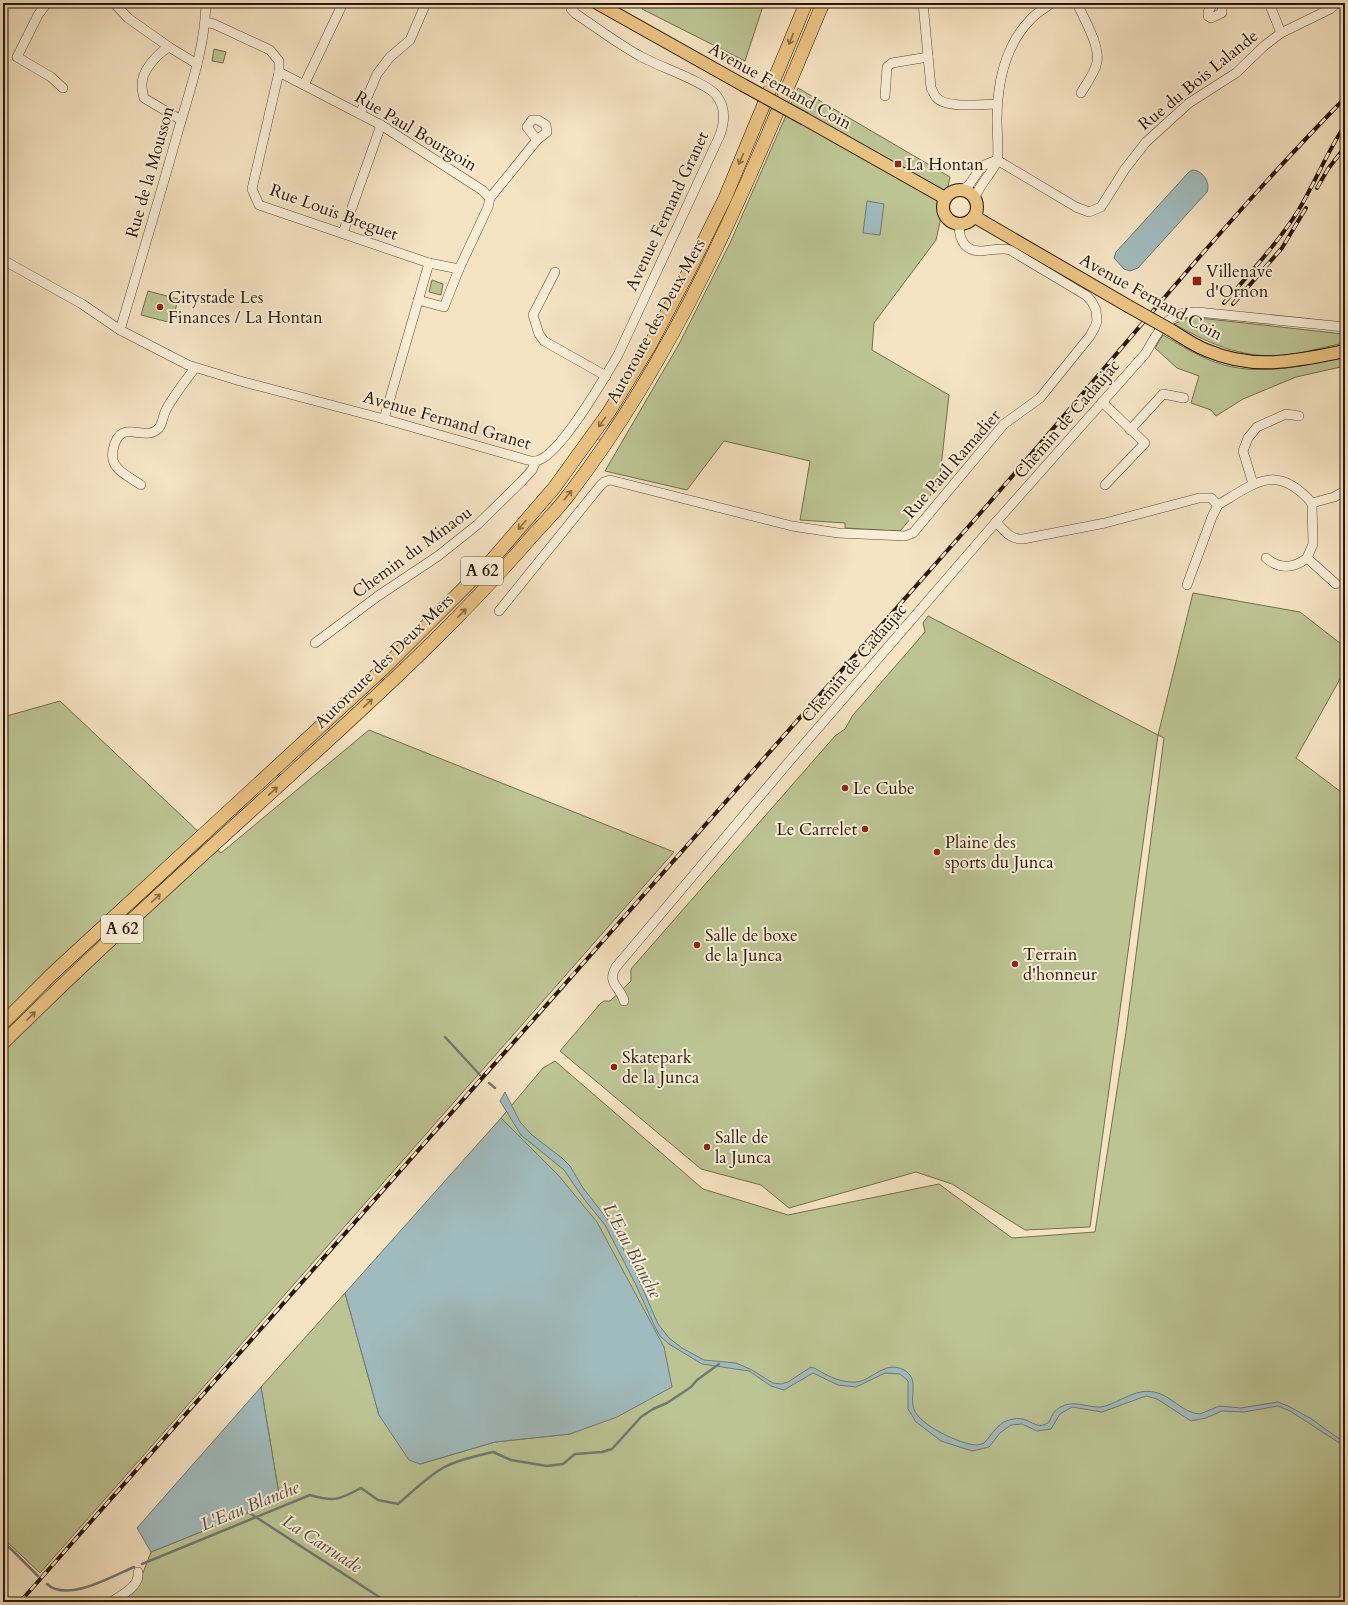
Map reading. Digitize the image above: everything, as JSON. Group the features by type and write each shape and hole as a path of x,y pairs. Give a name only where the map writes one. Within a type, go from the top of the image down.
{"highway":[{"name":"Autoroute des Deux Mers","path":"3,1023 51,975 386,668 490,562 554,488 609,412 650,344 689,271 725,198 806,3"},
{"name":"Autoroute des Deux Mers","path":"3,1043 62,985 397,677 504,570 569,494 622,420 666,348 702,279 741,195 823,3"}],"main road":[{"name":"Avenue Fernand Coin","path":"605,5 743,85 945,198"},
{"path":"962,190 972,194 978,207 975,217 968,223 959,225 951,222 946,217 943,208 945,198 952,192 962,190"},
{"name":"Avenue Fernand Coin","path":"975,217 1207,351 1228,358 1249,362 1280,363 1345,351"}],"street":[{"path":"47,3 38,15 17,58 51,77 63,88"},
{"path":"114,3 128,18 169,47 197,64"},
{"name":"Rue de la Mousson","path":"120,330 197,64 205,22 206,3"},
{"path":"304,85 343,3"},
{"path":"360,114 377,74 390,57 410,40 426,3"},
{"name":"Avenue Fernand Granet","path":"3,260 82,304 120,330 195,368 240,382 384,419 536,461 549,454 563,439 600,387 627,336 720,135 724,120 721,102 714,92 639,56 576,14 570,3"},
{"path":"923,3 932,88 936,98 954,105 997,104"},
{"path":"975,198 977,190 997,160 997,104 1001,77 1008,53 1018,36 1031,19 1052,3"},
{"path":"1076,3 1096,46 1097,62 1080,93"},
{"path":"1213,3 1208,12 1208,16 1211,18 1222,13 1222,3"},
{"path":"1269,3 1281,33"},
{"name":"Rue du Bois Lalande","path":"997,160 1076,207 1089,212 1102,207 1126,169 1146,142 1189,103 1236,73 1264,46 1281,33 1330,9 1337,3"},
{"path":"205,22 214,24 270,50 279,61 279,72"},
{"path":"169,47 154,58 143,78 142,85 144,98 182,120"},
{"path":"885,96 887,67 892,63 928,57"},
{"name":"Rue Paul Bourgoin","path":"279,72 381,125 482,190 490,198"},
{"name":"Rue Louis Breguet","path":"279,72 252,189 259,205 429,263 459,270"},
{"path":"343,233 381,125"},
{"path":"418,300 444,307 488,207 490,198 537,140"},
{"path":"962,190 969,185 982,166 997,160"},
{"name":"Rue Paul Ramadier","path":"499,611 600,486 604,482 610,480 792,526 830,532 905,536 913,533 1004,424 1040,398 1090,336 1097,321 1094,305 1083,293 1010,250 1003,249 980,251 971,249 965,245 960,236 959,225"},
{"path":"384,419 429,263"},
{"path":"555,272 533,315 539,334 544,341 606,376"},
{"name":"Chemin de Cadaujac","path":"624,1001 623,995 616,989 613,982 613,974 616,967 740,819 996,522 1145,354 1164,324 1182,312 1189,312 1213,313 1345,327"},
{"path":"141,485 113,464 112,457 117,438 122,433 131,431 147,433 153,432 160,426 169,404 195,368"},
{"path":"1130,430 1163,394 1184,398"},
{"path":"1102,402 1130,430 1145,442 1105,485"},
{"path":"1253,484 1243,451 1248,438 1257,427 1286,414 1299,416"},
{"name":"Chemin du Minaou","path":"315,643 378,596 438,556 477,525 521,482 532,470 536,461"},
{"path":"1187,585 1212,517 1218,505 1253,484 1269,480 1286,482 1298,488 1312,503 1313,544 1307,558 1296,564 1279,566 1266,558"},
{"path":"1312,503 1334,497 1345,491"},
{"path":"996,522 1009,535 1014,538 1022,539 1105,523 1199,498 1211,498 1218,505"},
{"path":"1307,558 1336,584"},
{"path":"111,1602 137,1582 138,1572"}],"green space":[{"path":"645,3 764,3 745,61 642,9"},
{"path":"214,49 226,52 223,63 212,61"},
{"path":"798,88 950,177 936,240 874,323 872,350 949,395 939,485 900,531 845,528 845,523 800,520 810,461 724,441 687,490 605,471 679,344 730,243"},
{"path":"432,280 443,284 441,295 429,292"},
{"name":"Citystade Les Finances / La Hontan","path":"148,291 178,299 172,323 141,315"},
{"path":"1190,317 1344,334 1345,343 1294,354 1277,356 1246,353 1217,345 1174,324"},
{"path":"1163,335 1192,352 1208,359 1224,365 1239,368 1255,370 1285,368 1345,357 1345,366 1296,377 1243,399 1216,416 1211,410 1191,403 1199,376 1177,368 1155,348"},
{"path":"1193,593 1300,612 1345,647 1345,670 1296,758 1345,795 1345,1130 1342,1175 1345,1174 1345,1602 650,1602 646,1598 621,1602 118,1602 138,1586 151,1552 280,1500 261,1387 345,1293 379,1415 420,1464 495,1442 570,1434 559,1176 501,1118 543,1068 555,1061 703,1189 788,1215 939,1184 1012,1238 1095,1232 1126,1032 1164,738 1158,735"},
{"name":"Plaine des sports du Junca","path":"928,616 1158,735 1090,1227 1025,1230 952,1184 916,1172 789,1208 761,1185 701,1169 560,1051 600,1004 604,1001 610,1001 631,981 631,969 835,736 845,729 853,715 925,632 923,623"},
{"path":"60,701 221,853 369,730 674,852 40,1573 3,1538 3,717"}],"water":[{"path":"1192,170 1199,172 1205,177 1208,184 1207,192 1138,268 1130,271 1124,269 1114,258 1116,252"},
{"path":"867,201 884,204 880,235 863,233"},
{"path":"505,1092 520,1122 532,1135 570,1166 583,1188 608,1220 635,1271 658,1324 669,1338 682,1348 704,1360 736,1363 752,1370 773,1383 781,1384 788,1382 811,1367 836,1379 853,1382 863,1380 891,1367 904,1370 912,1378 913,1404 917,1415 941,1433 960,1441 976,1445 984,1443 999,1426 1010,1420 1023,1419 1038,1425 1043,1425 1049,1422 1053,1414 1065,1405 1078,1404 1101,1407 1133,1394 1147,1391 1160,1394 1188,1411 1200,1414 1219,1406 1241,1408 1278,1402 1310,1418 1338,1438 1345,1439 1345,1444 1341,1444 1290,1411 1278,1406 1244,1412 1222,1411 1206,1418 1191,1421 1157,1399 1146,1396 1102,1412 1072,1407 1060,1414 1051,1429 1037,1431 1022,1424 1011,1425 1000,1433 989,1447 972,1451 941,1441 916,1422 908,1409 908,1381 900,1374 885,1373 856,1387 838,1385 813,1373 784,1390 771,1386 749,1371 702,1364 669,1344 660,1336 605,1225 584,1199 564,1170 521,1135 500,1101"},
{"path":"501,1118 559,1176 597,1222 664,1347 672,1387 617,1417 570,1434 495,1442 420,1464 409,1460 379,1415 345,1293"},
{"path":"1345,1130 1345,1174 1342,1175"},
{"path":"261,1387 280,1500 151,1552 137,1528"},
{"path":"634,1597 646,1598 650,1602 621,1602"}],"waterway":[{"name":"L'Eau Blanche","path":"445,1037 480,1075"},
{"name":"L'Eau Blanche","path":"489,1083 495,1088"},
{"name":"L'Eau Blanche","path":"142,1564 310,1495 325,1499 336,1499 361,1488 378,1500 398,1504 424,1481 441,1469 453,1463 473,1457 493,1452 511,1460 547,1466 563,1464 575,1454 602,1452 612,1449 641,1417 653,1409 667,1403 691,1387 697,1380 719,1364"},
{"name":"La Carruade","path":"248,1512 387,1602"},
{"name":"L'Eau Blanche","path":"3,1541 38,1576"},
{"name":"L'Eau Blanche","path":"47,1584 56,1589 66,1591 78,1589 103,1581 134,1567"}],"railway":[{"path":"20,1602 996,495 1192,265 1345,98"},
{"path":"1224,303 1263,258 1290,223 1345,125"},
{"path":"1317,188 1328,169 1345,147"},
{"path":"1233,304 1282,248 1306,208"}],"place":[{"name":"La Hontan","path":"898,164"},
{"name":"Villenave d'Ornon","path":"1197,281"},
{"name":"Citystade Les Finances / La Hontan","path":"160,307"},
{"name":"Le Cube","path":"845,788"},
{"name":"Le Carrelet","path":"865,829"},
{"name":"Plaine des sports du Junca","path":"937,852"},
{"name":"Salle de boxe de la Junca","path":"697,945"},
{"name":"Terrain d'honneur","path":"1015,964"},
{"name":"Skatepark de la Junca","path":"614,1067"},
{"name":"Salle de la Junca","path":"707,1147"}]}
